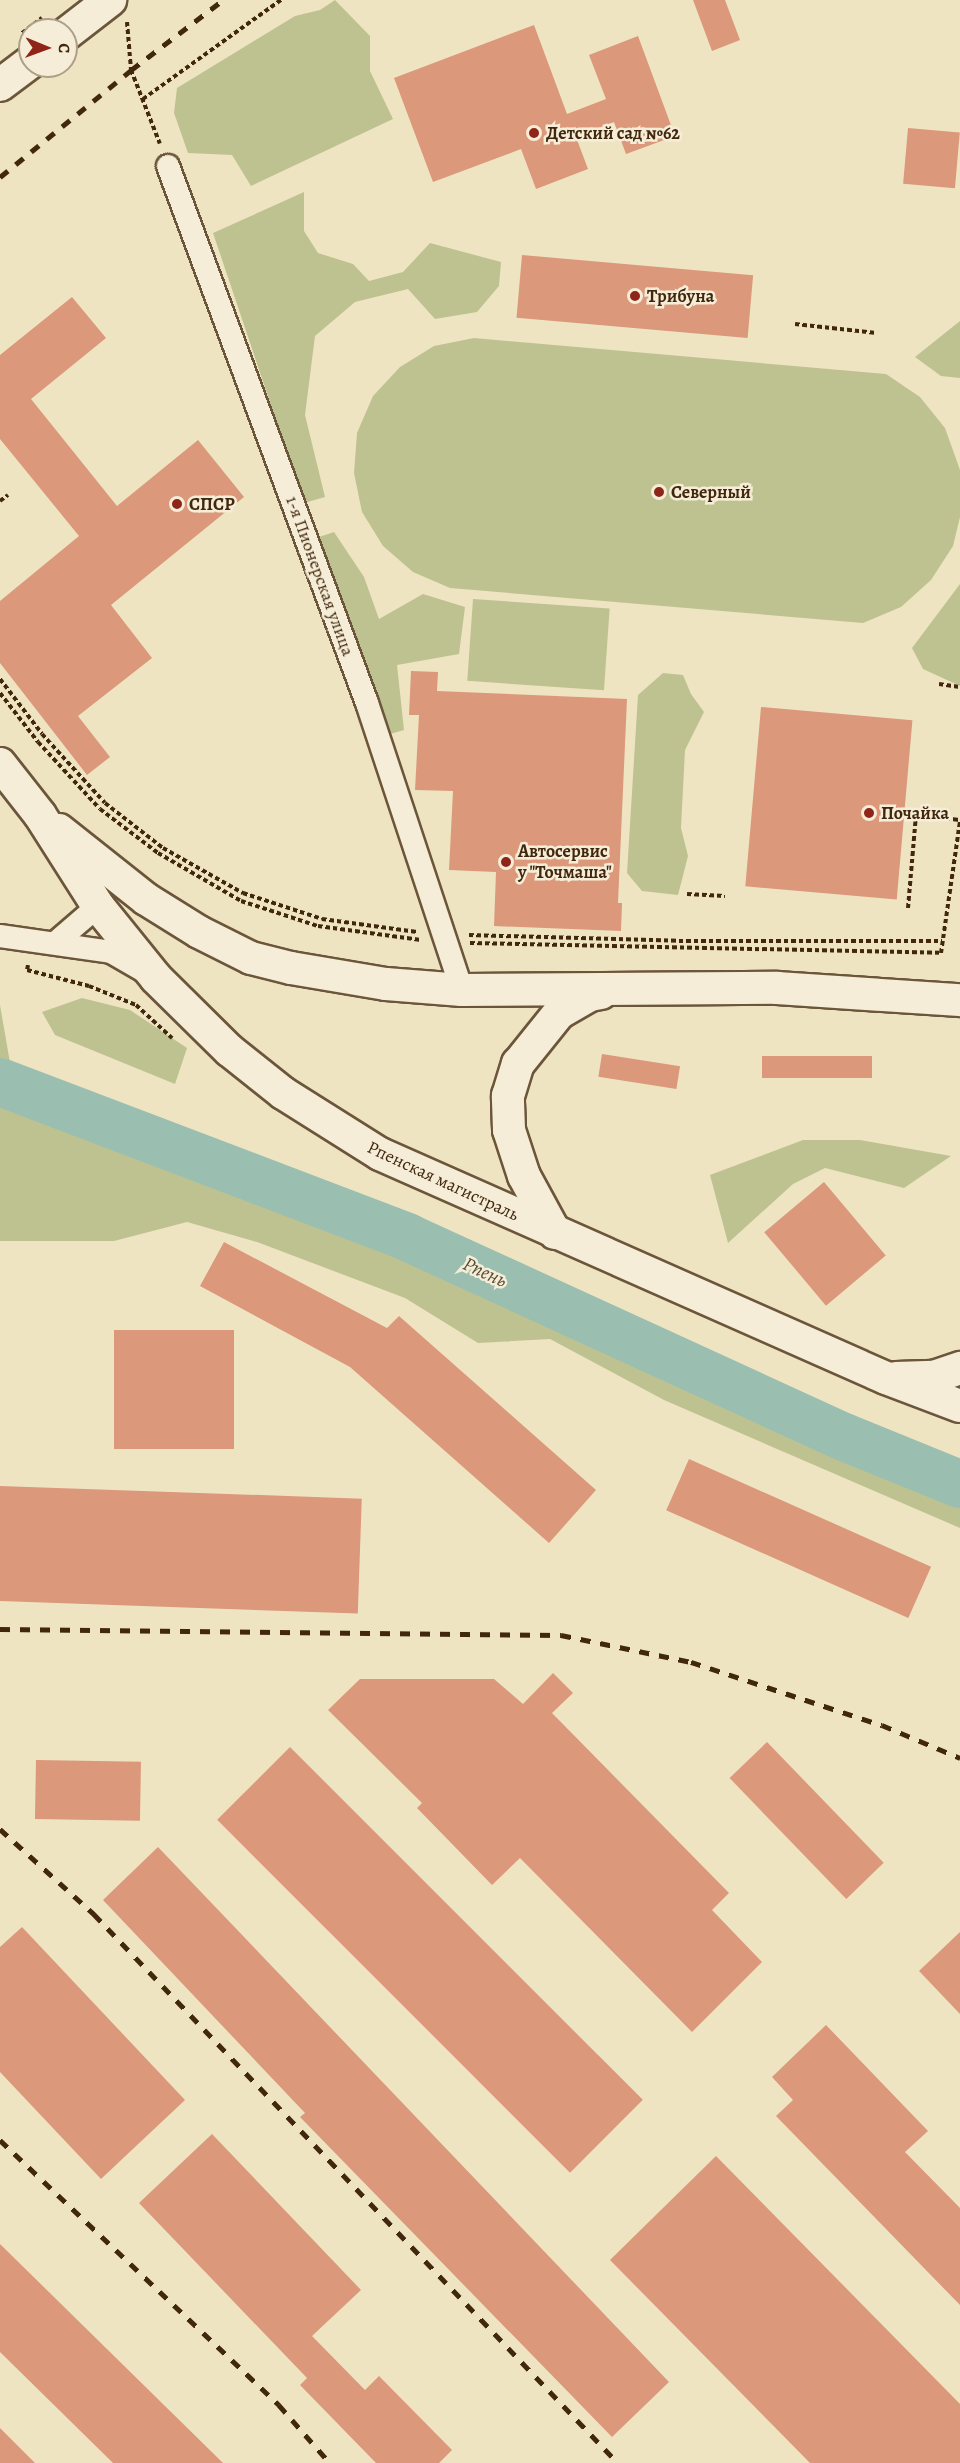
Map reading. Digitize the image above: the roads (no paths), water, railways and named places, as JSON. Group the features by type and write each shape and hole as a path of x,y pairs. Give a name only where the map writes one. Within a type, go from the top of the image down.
{"main road":[{"path":"77,18 118,6"},
{"path":"0,86 18,58"},
{"name":"Рпенская магистраль","path":"0,764 40,815 98,906 156,978 229,1050 292,1099 380,1155 886,1378 960,1406"},
{"name":"Рпенская магистраль","path":"40,815 146,899 199,932 251,958 291,968 386,984 462,990 777,988 960,1000"},
{"name":"Рпенская магистраль","path":"555,1233 524,1176 509,1130 508,1096 518,1064 559,1013 590,995 634,988"},
{"name":"Рпенская магистраль","path":"886,1378 934,1377 960,1368"}],"street":[{"name":"1-я Пионерская улица","path":"168,166 363,692 448,942 462,990"},
{"path":"56,943 98,906"},
{"path":"0,936 111,952 156,978"}],"waterway":[{"name":"Рпень","path":"0,1082 407,1237 844,1437 960,1484"}],"railway":[{"path":"0,177 131,70 223,0"},
{"path":"0,1629 561,1635 691,1662 882,1725 960,1758"},
{"path":"0,1829 94,1914 618,2463"},
{"path":"0,2140 279,2405 330,2463"}],"place":[{"name":"Детский сад №62","path":"534,133"},
{"name":"Трибуна","path":"635,296"},
{"name":"Северный","path":"659,492"},
{"name":"СПСР","path":"177,504"},
{"name":"Почайка","path":"869,813"},
{"name":"Автосервис у \"Точмаша\"","path":"506,862"}]}
